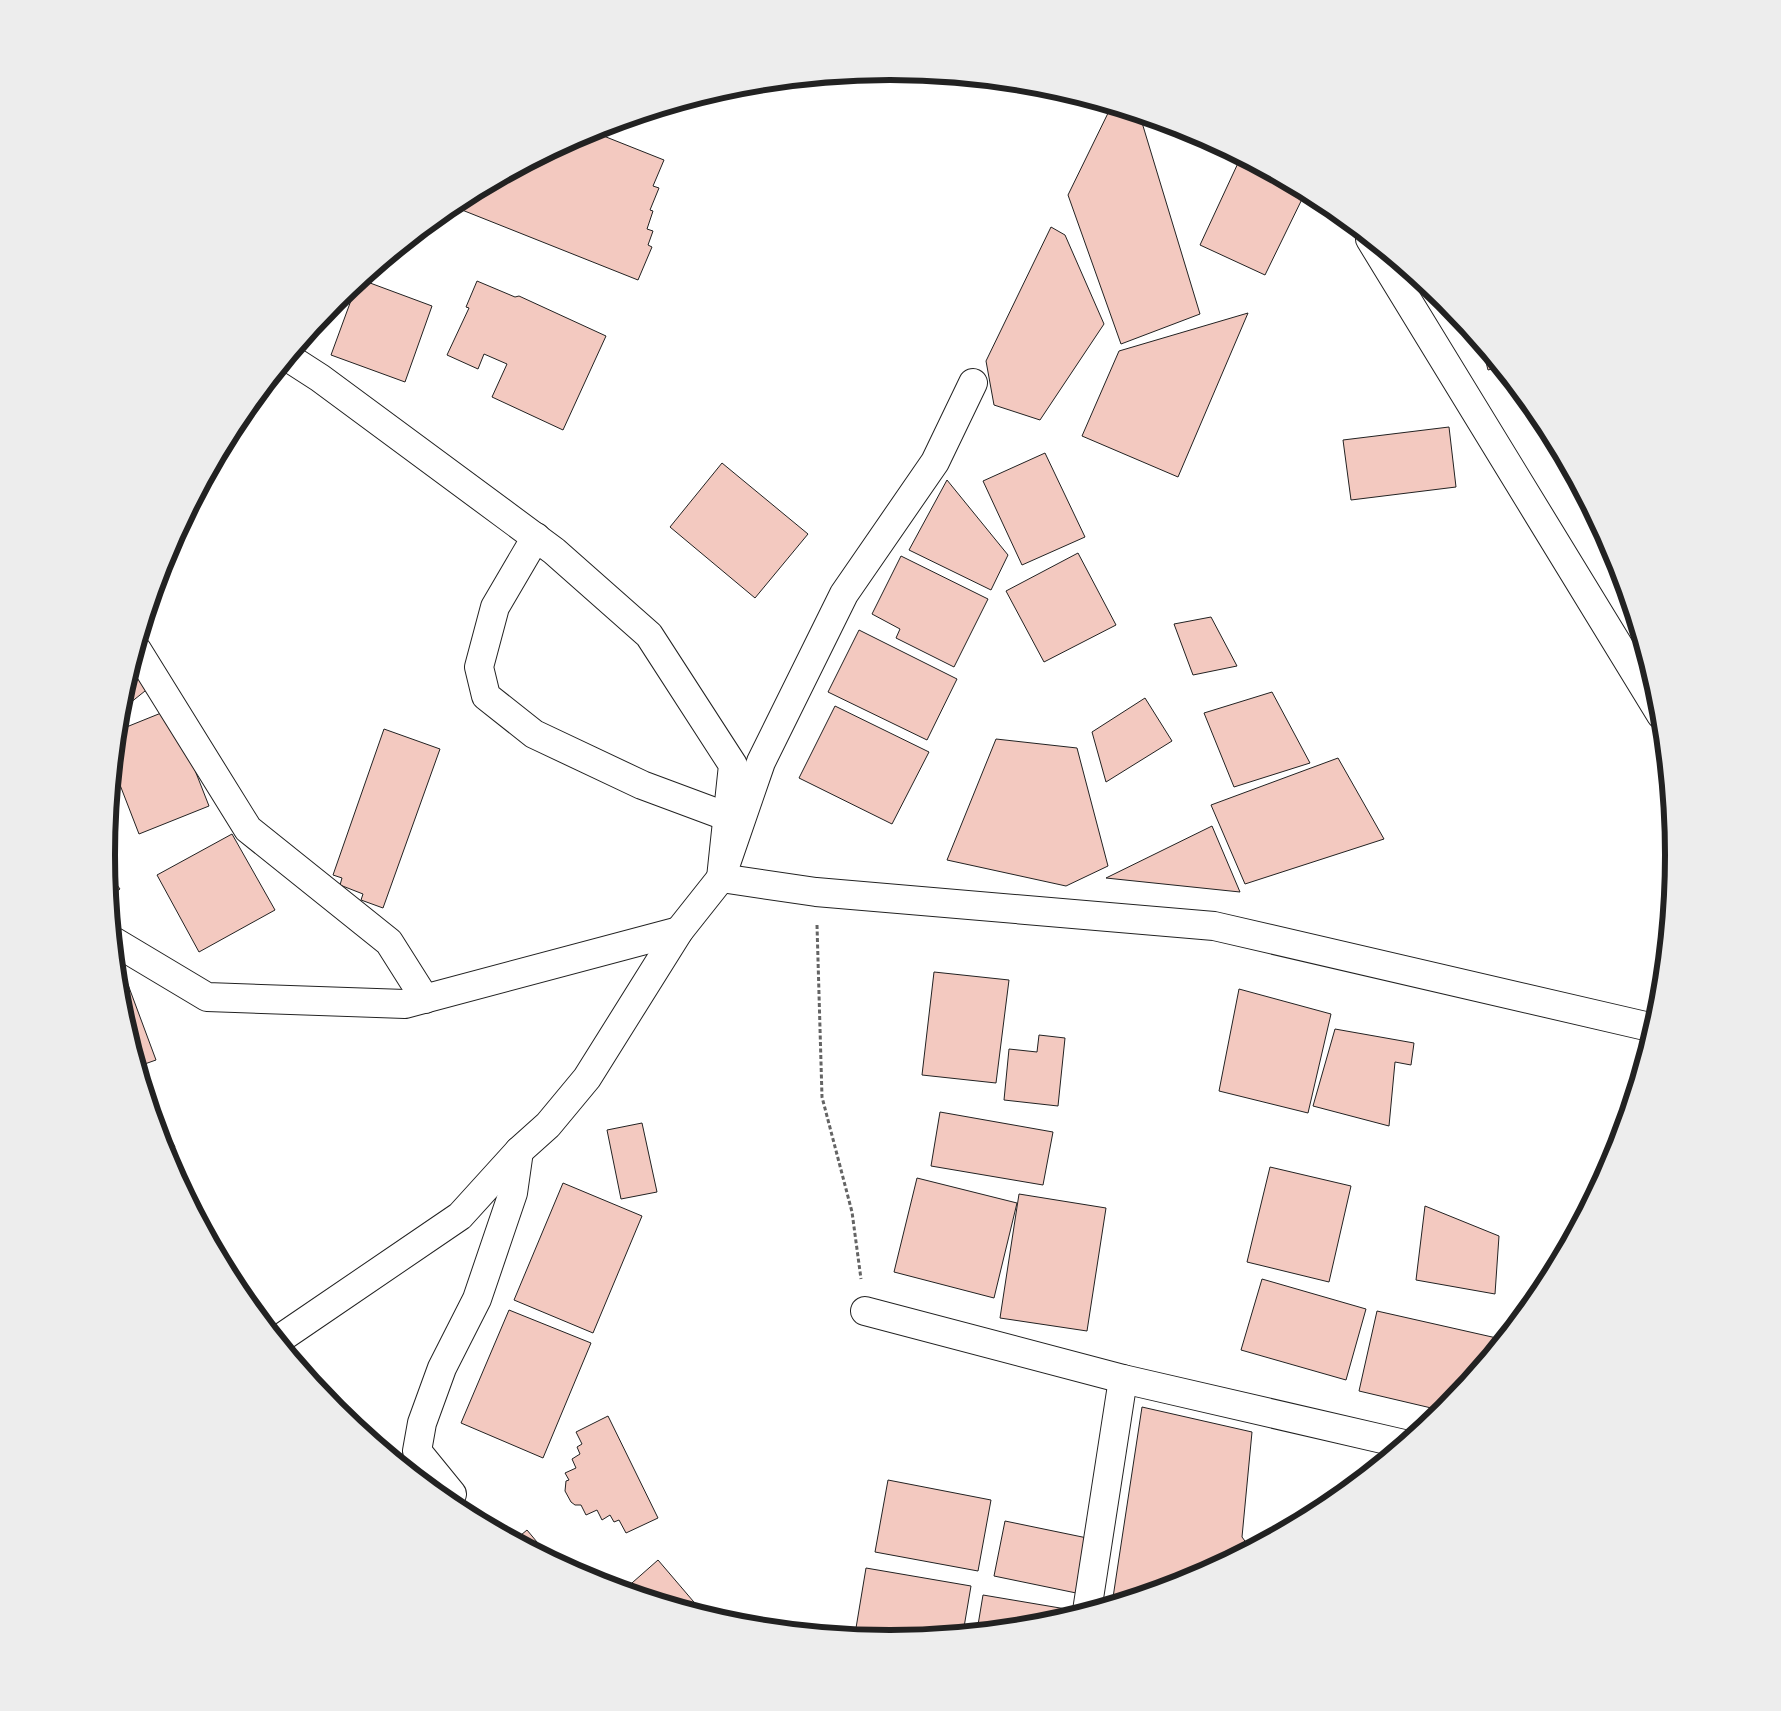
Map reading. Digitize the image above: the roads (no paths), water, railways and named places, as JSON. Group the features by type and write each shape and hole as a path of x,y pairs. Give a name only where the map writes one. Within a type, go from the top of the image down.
{"street":[{"path":"1378,253 1649,696"},
{"path":"293,361 320,378 536,537 649,635 733,765 721,878"},
{"path":"282,1337 460,1216 519,1152 548,1125 587,1078 679,931 721,878 761,762 844,594 935,462 973,383"},
{"path":"536,537 495,606 479,667 486,696 534,734 642,785 728,817"},
{"path":"141,656 248,828 389,942 425,999"},
{"path":"721,878 816,892 1214,926 1647,1026"},
{"path":"121,946 207,998 405,1004 679,931"},
{"path":"452,1494 417,1451 422,1423 442,1368 477,1298 513,1193 519,1152"},
{"path":"865,1311 1390,1449"},
{"path":"1088,1606 1123,1379"}]}
